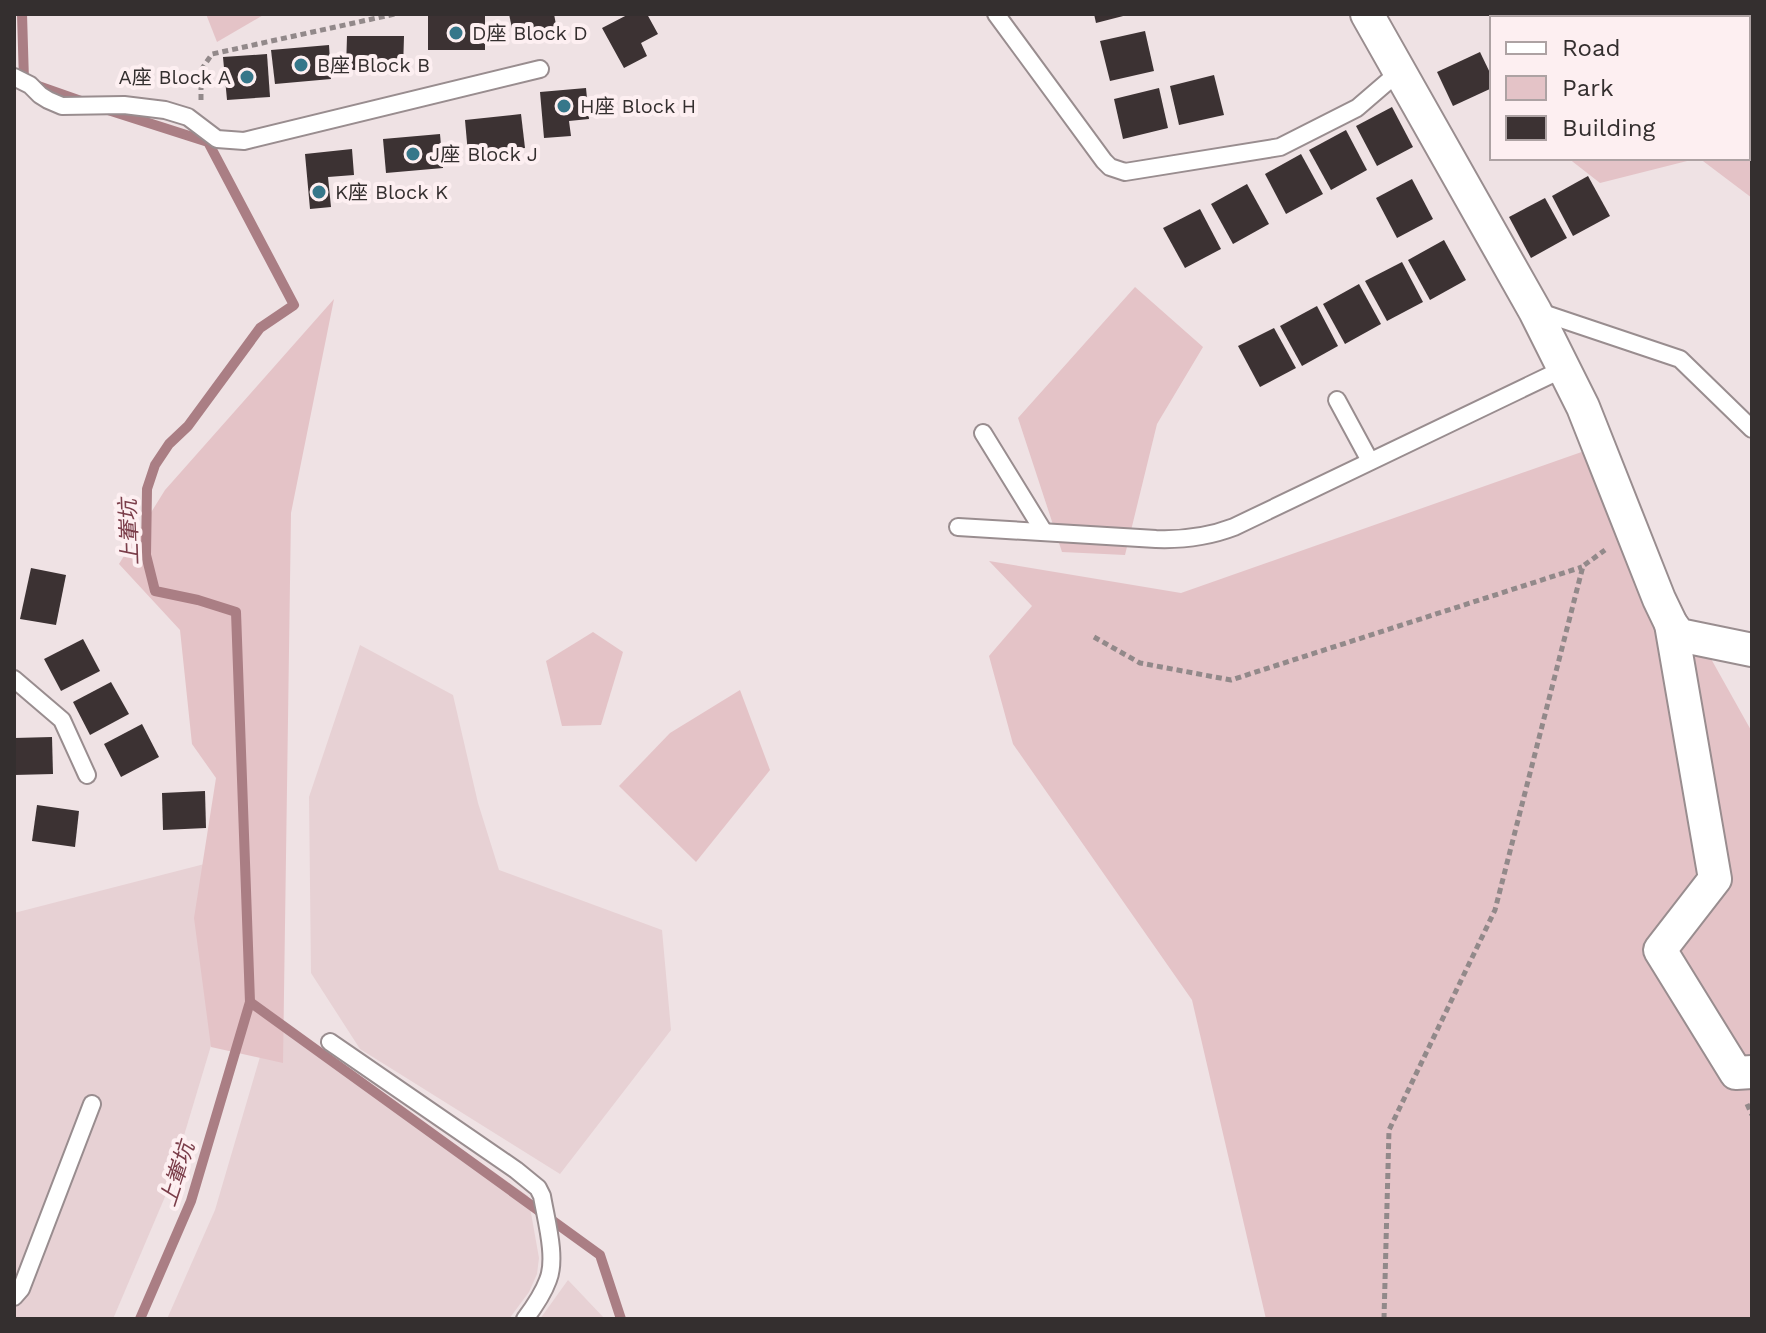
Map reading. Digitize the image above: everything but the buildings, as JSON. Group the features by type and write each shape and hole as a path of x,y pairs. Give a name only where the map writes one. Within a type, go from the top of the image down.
{"street":[{"path":"1367,14 1535,311 1583,407 1671,624 1679,635 1752,650"},
{"path":"1671,624 1715,879 1660,950 1736,1073 1752,1072"}],"lane":[{"path":"996,14 1104,161 1110,167 1125,172 1280,147 1357,108 1400,71"},
{"path":"14,77 62,106 145,106 188,117 217,139 244,141 540,69"},
{"path":"1535,311 1680,359 1752,429"},
{"path":"958,527 1184,540 1214,535 1563,369"},
{"path":"1337,400 1370,461"},
{"path":"983,433 1044,532"},
{"path":"14,679 62,720 87,775"},
{"path":"330,1042 538,1188 552,1257 550,1277 525,1319"},
{"path":"14,1297 21,1289 92,1104"}],"path":[{"path":"198,124 201,70 212,54 395,14"},
{"path":"1094,637 1140,663 1231,680 1583,566 1632,531"},
{"path":"1384,1319 1389,1130 1495,910 1583,566"}],"shaded area":[{"path":"360,645 453,695 478,803 499,870 662,930 671,1030 560,1174 360,1049 311,973 309,797"},
{"path":"220,860 225,999 167,1192 113,1319 14,1319 14,913"},
{"path":"272,1016 528,1196 539,1258 537,1274 529,1292 509,1319 167,1319 215,1210"},
{"path":"568,1280 604,1318 605,1319 540,1319"}],"green space":[{"path":"206,14 265,14 217,42"},
{"path":"1722,14 1723,16 1647,16"},
{"path":"1750,66 1752,69 1752,198 1702,160 1750,160"},
{"path":"1571,160 1691,160 1600,183"},
{"path":"1135,287 1203,347 1157,424 1125,555 1062,552 1018,418"},
{"path":"334,299 291,513 283,1063 211,1047 194,918 216,778 192,744 180,630 119,564 165,490"},
{"path":"1593,448 1752,732 1752,1319 1266,1319 1192,1000 1013,744 989,656 1032,606 989,561 1181,593"},
{"path":"593,632 623,652 601,725 562,726 546,661"},
{"path":"740,690 770,770 696,862 619,786 670,733"}],"waterway":[{"name":"上輋坑","path":"22,14 24,81 81,101"},
{"name":"上輋坑","path":"108,110 208,142 294,305 260,328 188,426 169,444 155,465 147,489 146,555 155,591 236,612 250,1002 191,1201 140,1319"},
{"path":"250,1002 600,1255 621,1319"}],"place":[{"name":"D座 Block D","path":"456,33"},
{"name":"B座 Block B","path":"301,65"},
{"name":"A座 Block A","path":"247,77"},
{"name":"H座 Block H","path":"564,106"},
{"name":"J座 Block J","path":"413,154"},
{"name":"K座 Block K","path":"319,192"}]}
